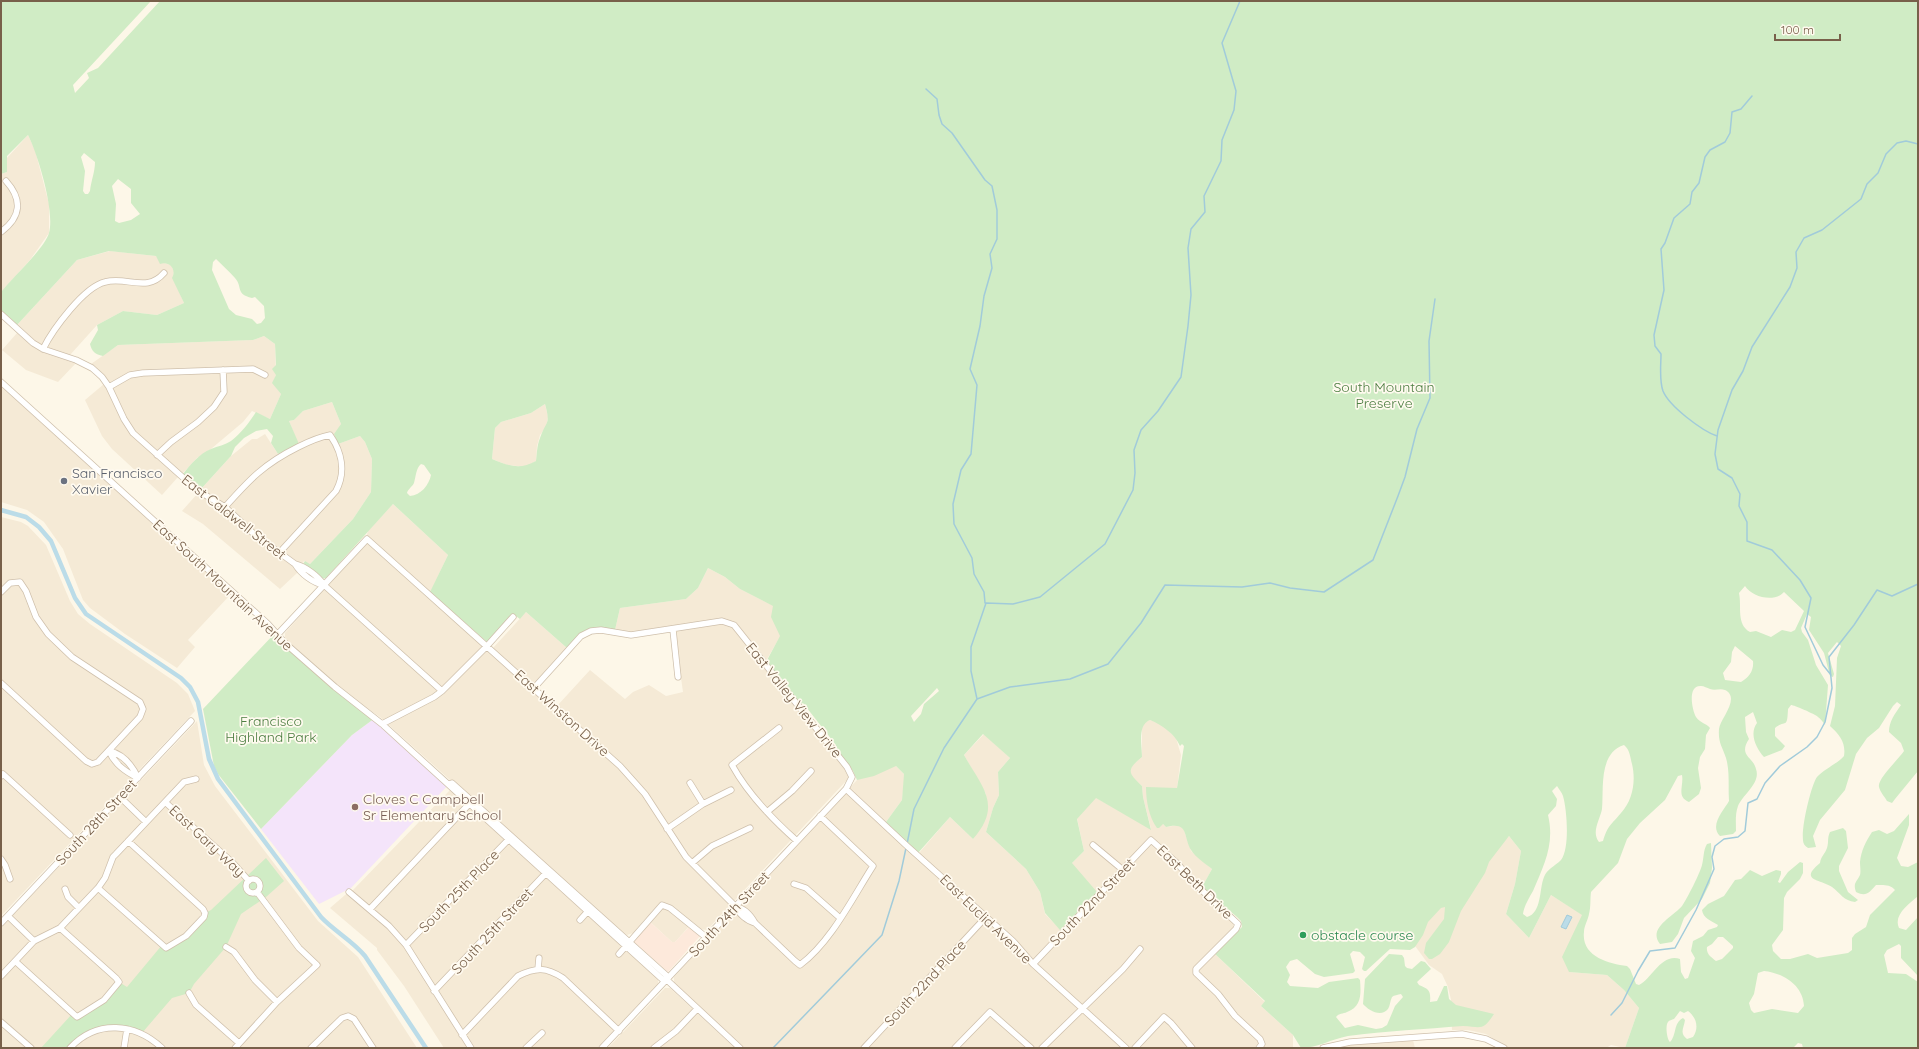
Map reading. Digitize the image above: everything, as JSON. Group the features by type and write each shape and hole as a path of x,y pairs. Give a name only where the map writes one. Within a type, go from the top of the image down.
{"street":[{"path":"1,232 16,215 18,202 13,189 6,182"},
{"path":"43,348 55,328 94,287 105,282 114,281 152,283 158,280 164,273"},
{"name":"East Caldwell Street","path":"1,314 33,343 92,368 110,387 127,425 133,433 185,480 225,507 254,534 304,571 316,584 324,586 442,691"},
{"path":"110,387 130,375 143,373 253,369 265,375"},
{"path":"157,455 170,442 198,422 214,407 224,392 224,370"},
{"name":"East South Mountain Avenue","path":"1,382 263,620 335,688 382,724 627,944 662,979 667,980 740,1048"},
{"path":"225,507 251,478 271,461 322,436 330,435 341,457 342,472 340,482 336,491 280,552"},
{"name":"East Winston Drive","path":"324,586 367,539 620,766 645,794 667,829 692,863 736,907 740,907 749,918 800,965 824,940 840,918"},
{"path":"1,592 10,583 16,582 22,585 36,617 48,634 72,658 140,702 143,709 140,717 109,751 98,762 92,764 86,761 1,683"},
{"path":"278,634 324,586"},
{"path":"382,724 434,697 442,691 487,646 513,617"},
{"name":"East Valley View Drive","path":"673,630 722,621 734,625 847,767 852,777"},
{"path":"534,688 581,636 591,631 601,630 631,636 673,630 678,677"},
{"name":"South 28th Street","path":"1,923 191,721"},
{"path":"779,728 732,765 742,783 767,812 797,841"},
{"path":"109,751 116,752 126,760 135,771 138,778"},
{"path":"109,751 121,768 138,778"},
{"path":"121,768 126,760"},
{"path":"767,812 792,791 811,771"},
{"path":"2,775 70,835"},
{"name":"South 24th Street","path":"602,1048 846,789 852,777"},
{"path":"1,976 34,941 60,928 98,888 105,878 113,858 128,841 184,782 196,779"},
{"path":"690,783 703,804"},
{"name":"East Euclid Avenue","path":"846,789 1019,947 1033,964 1126,1048"},
{"path":"667,829 703,804 731,790"},
{"path":"120,797 146,822"},
{"name":"East Gary Way","path":"165,802 232,863 249,881"},
{"path":"370,910 470,803"},
{"path":"794,884 806,888 840,918 873,866 820,816"},
{"path":"692,863 712,846 750,828"},
{"name":"South 25th Place","path":"406,945 510,839"},
{"name":"South 22nd Street","path":"1033,964 1151,840"},
{"name":"East Beth Drive","path":"1151,840 1177,863 1193,882 1238,924 1236,928 1196,969 1196,973 1218,994 1235,1016 1260,1039 1260,1046"},
{"path":"98,888 166,948 186,936 204,917 205,913 128,841"},
{"path":"1093,845 1123,870"},
{"path":"1,859 10,879"},
{"name":"South 25th Street","path":"434,991 547,872"},
{"name":"East Gary Way","path":"249,881 255,880 259,883 260,887 257,892"},
{"name":"East Gary Way","path":"249,881 247,884 247,890 252,893 257,892"},
{"path":"64,889 68,897 79,908"},
{"name":"East Gary Way","path":"257,892 299,948 317,965 277,1002"},
{"path":"349,892 389,926 406,945 471,1048"},
{"path":"619,954 662,905 670,908 707,938"},
{"path":"580,920 589,910"},
{"path":"8,916 34,941"},
{"name":"South 22nd Place","path":"864,1048 986,917"},
{"path":"15,962 77,1017 104,1000 119,982 60,928"},
{"path":"189,993 196,1005 237,1046 277,1002 255,980 234,952 226,947"},
{"path":"1042,1048 1083,1009 1140,949"},
{"path":"538,969 539,958"},
{"path":"462,1035 518,976 529,970 538,969 552,971 563,978 619,1031"},
{"path":"654,1048 676,1031 697,1009"},
{"path":"955,1048 990,1012 1031,1048"},
{"path":"311,1048 342,1018 348,1016 354,1019 373,1048"},
{"path":"1135,1048 1164,1017 1192,1048"},
{"path":"1,1022 31,1048"},
{"path":"70,1048 82,1037 96,1030 117,1027 151,1038 162,1048"},
{"path":"124,1048 127,1029"},
{"path":"526,1048 542,1033"},
{"path":"1323,1048 1350,1042 1448,1034 1472,1035 1493,1042 1504,1048"},
{"path":"1489,1048 1493,1042"}],"shaded area":[{"path":"28,135 35,150 49,204 49,233 30,260 1,292 1,174 7,172 7,158"},
{"path":"110,251 156,256 164,263 171,265 174,271 173,278 184,303 157,315 123,311 97,325 70,355 91,364 118,345 253,340 264,336 275,344 276,375 273,383 281,394 270,419 252,411 243,422 211,449 197,458 183,473 192,483 201,489 231,456 252,439 257,439 265,434 278,454 298,444 289,421 294,420 303,411 332,402 341,424 336,437 338,444 360,436 365,442 372,459 371,492 353,519 310,564 304,561 297,573 280,589 203,524 182,511 198,493 178,477 162,495 112,449 102,436 85,400 104,384 93,373 76,363 58,382 26,370 2,350 17,333 1,318 1,310 17,325 77,260"},
{"path":"1,385 231,594 188,640 195,647 177,668 125,634 90,608 83,600 63,549 44,522 27,510 1,502"},
{"path":"545,404 548,417 546,427 540,435 537,446 536,461 526,467 507,465 492,459 495,428 501,422 531,413"},
{"path":"393,504 448,555 428,597 491,652 526,612 567,648 538,681 540,690 557,706 590,670 625,699 633,692 649,685 666,696 683,692 674,629 636,632 615,630 620,608 686,599 698,588 708,568 725,577 740,589 774,606 781,635 763,666 849,774 847,780 707,930 701,929 693,922 675,942 672,942 646,918 633,933 627,935 579,896 380,717 342,691 285,640 285,633 354,555 363,548 368,531"},
{"path":"1,517 21,522 28,526 46,545 70,601 78,614 90,624 177,683 188,694 195,711 1,916"},
{"name":"Cloves C Campbell Sr Elementary School","path":"375,718 449,784 351,888 319,904 261,829 352,735"},
{"path":"1150,720 1163,725 1176,738 1181,755 1177,789 1163,824 1166,827 1179,825 1184,830 1191,851 1212,869 1202,887 1212,903 1233,923 1233,935 1215,954 1265,1002 1261,1006 1293,1035 1293,1048 743,1048 674,983 674,977 857,780 892,762 905,775 902,800 886,822 919,853 950,817 973,839 986,794 964,755 984,734 1010,758 998,772 999,795 993,808 986,832 1026,869 1040,892 1045,914 1061,930 1072,863 1084,851 1077,818 1095,797 1151,829 1143,797 1142,786 1132,777 1130,772 1132,765 1142,757 1142,727 1145,722"},
{"path":"197,721 204,765 215,786 318,921 358,957 417,1048 1,1048 1,928"},
{"path":"450,790 658,978 658,984 597,1048 444,1048 404,986 377,948 330,908 353,890"},
{"path":"1509,836 1521,851 1515,884 1506,914 1529,938 1551,895 1583,915 1569,972 1607,975 1624,990 1639,1008 1625,1048 1611,1045 1606,1048 1508,1048 1486,1034 1468,1030 1452,1030 1451,1000 1448,987 1442,974 1429,965 1410,939"},
{"path":"650,922 672,942 675,942 690,926 700,936 668,972 633,941"},
{"path":"665,988 670,988 735,1048 608,1048"},
{"path":"1413,1040 1415,1048 1334,1048 1352,1045"}],"green space":[{"name":"South Mountain Preserve","path":"1,1 151,1 73,85 75,93 89,78 87,73 98,68 160,1 1918,1 1918,771 1892,803 1887,801 1881,793 1879,784 1884,774 1904,751 1901,743 1889,732 1891,721 1901,705 1897,702 1879,728 1867,738 1856,754 1845,790 1820,820 1813,836 1816,847 1808,848 1804,844 1804,821 1809,799 1817,777 1844,756 1842,740 1830,726 1835,706 1837,658 1841,646 1837,642 1828,653 1834,674 1833,677 1830,676 1824,653 1809,630 1811,617 1807,614 1801,628 1802,632 1808,640 1816,665 1828,685 1825,725 1816,716 1791,705 1788,709 1786,722 1775,728 1775,736 1785,746 1782,750 1764,757 1754,741 1754,732 1757,723 1753,712 1745,717 1746,732 1749,739 1745,749 1747,756 1752,761 1756,769 1756,779 1738,806 1736,831 1733,834 1720,836 1716,827 1718,818 1729,801 1728,768 1720,741 1719,729 1731,698 1725,690 1721,689 1712,690 1702,686 1694,689 1692,694 1692,704 1694,714 1701,722 1710,728 1706,735 1705,749 1700,757 1698,768 1701,788 1699,794 1689,802 1685,800 1681,791 1682,775 1678,776 1665,800 1640,823 1627,839 1618,863 1591,892 1590,911 1584,932 1584,940 1591,953 1597,957 1604,961 1627,966 1630,969 1636,984 1639,985 1644,982 1662,963 1673,958 1680,959 1681,972 1685,979 1688,978 1695,958 1691,951 1693,941 1718,925 1710,921 1702,910 1708,904 1724,896 1735,880 1741,879 1750,870 1762,876 1776,870 1781,871 1778,882 1780,883 1788,872 1800,862 1803,863 1803,873 1800,879 1787,892 1784,898 1783,930 1772,945 1773,951 1781,959 1790,959 1808,954 1817,958 1848,953 1852,950 1852,938 1855,934 1866,927 1870,915 1895,890 1889,886 1876,885 1865,894 1856,892 1855,885 1860,875 1861,854 1864,846 1872,832 1879,830 1887,834 1894,831 1909,814 1909,825 1897,858 1901,866 1908,867 1918,862 1918,896 1906,906 1900,914 1898,923 1899,928 1906,930 1918,917 1918,976 1901,958 1901,946 1899,944 1887,950 1884,955 1888,973 1906,974 1918,982 1918,1048 1803,1048 1802,1044 1798,1043 1793,1048 1625,1048 1639,1008 1624,990 1607,975 1569,972 1562,957 1582,915 1551,895 1529,938 1506,914 1515,884 1521,851 1509,836 1489,862 1485,873 1461,911 1449,942 1440,954 1432,959 1429,959 1424,953 1426,943 1444,919 1445,907 1441,908 1428,922 1423,935 1415,947 1410,950 1390,949 1366,971 1362,969 1365,957 1360,952 1353,951 1350,954 1355,971 1353,973 1324,977 1315,974 1297,959 1290,961 1286,967 1290,975 1287,982 1290,986 1318,988 1329,982 1358,978 1360,980 1360,999 1356,1007 1336,1017 1345,1028 1358,1025 1376,1029 1387,1025 1395,1006 1403,997 1401,994 1392,997 1388,1009 1382,1013 1371,1011 1363,1004 1365,979 1389,954 1402,955 1407,968 1412,969 1421,961 1425,962 1431,969 1417,982 1429,991 1430,1002 1437,1001 1444,986 1447,986 1449,999 1456,1005 1494,1014 1487,1023 1482,1027 1463,1026 1391,1031 1348,1036 1313,1047 1301,1048 1293,1035 1261,1006 1265,1001 1215,954 1242,927 1241,921 1237,917 1202,887 1212,869 1193,853 1182,828 1178,826 1166,827 1163,824 1157,828 1152,819 1147,803 1146,787 1177,788 1184,746 1182,744 1180,746 1175,738 1159,724 1150,720 1143,726 1141,736 1142,757 1131,768 1132,775 1142,786 1143,797 1151,830 1096,798 1077,819 1084,851 1072,863 1097,892 1060,930 1045,913 1040,892 1026,869 986,832 993,808 999,795 998,772 1010,758 983,734 964,755 983,787 986,796 988,806 987,816 982,827 973,839 950,817 918,853 886,822 902,800 904,774 896,766 874,776 857,780 853,771 836,748 836,745 803,703 800,704 766,662 780,636 771,617 773,606 740,589 725,577 708,568 698,588 686,599 620,608 615,630 598,628 587,629 567,648 526,612 520,619 513,614 487,642 430,592 448,555 393,504 326,578 322,579 303,564 305,561 310,564 353,519 371,492 372,459 365,442 360,436 338,444 334,434 341,424 332,402 303,411 294,420 289,421 299,444 278,454 271,443 273,436 267,429 256,431 244,438 235,447 231,456 201,489 183,474 196,460 207,451 231,441 245,428 256,412 270,419 281,394 272,383 276,375 272,369 276,365 275,344 264,336 253,340 118,345 103,356 96,353 93,351 90,344 98,330 97,325 123,311 157,315 184,303 172,278 174,272 171,266 163,263 160,264 156,256 109,251 77,260 17,325 1,310 1,292 41,247 49,233 50,223 48,198 41,169 28,135 7,156 7,172 1,174","holes":["84,153 95,162 90,191 88,194 85,194 83,191 85,171 81,157","118,179 131,189 131,203 140,214 131,220 119,223 115,221 116,204 112,186","216,259 235,278 243,294 252,298 255,297 264,306 265,318 261,323 257,324 252,319 236,315 229,309 212,270 213,262","545,404 548,420 539,441 536,461 530,464 514,466 492,459 495,428 501,422 531,413","421,464 424,465 431,475 424,489 418,494 410,496 407,493 414,483 417,470","1745,586 1748,590 1758,596 1769,598 1775,597 1784,592 1804,611 1795,630 1791,632 1782,630 1771,637 1756,631 1750,632 1746,629 1741,620 1739,593","1735,646 1753,661 1753,668 1741,682 1725,680 1723,673 1731,662 1732,652","937,688 939,691 924,704 921,714 914,722 911,716","1624,745 1628,749 1634,777 1631,796 1625,808 1608,828 1603,841 1599,842 1596,830 1602,809 1603,783 1606,764 1616,749","1557,786 1563,796 1566,810 1567,839 1564,855 1561,860 1545,874 1542,882 1538,906 1532,915 1527,917 1523,914 1541,872 1549,845 1550,826 1548,815 1556,806 1557,799 1552,791","1718,937 1723,937 1733,946 1733,948 1722,959 1716,961 1707,952 1707,947","1764,971 1778,974 1791,981 1800,992 1804,1006 1798,1013 1772,1009 1754,1013 1751,1010 1749,1003 1754,994 1758,973","1680,1011 1684,1013 1688,1011 1696,1023 1695,1034 1693,1037 1687,1039 1683,1035 1685,1020 1683,1018 1676,1026 1674,1036 1670,1042 1667,1035 1668,1021 1674,1019"]},
{"name":"Francisco Highland Park","path":"276,632 375,718 352,735 261,829 218,774 214,766 203,709"},
{"path":"1843,828 1846,831 1848,848 1839,866 1839,871 1848,892 1858,900 1855,902 1845,898 1832,887 1814,879 1811,876 1811,873 1820,863 1828,846 1830,832"},
{"path":"1711,843 1712,868 1710,883 1702,899 1684,918 1678,934 1672,942 1660,944 1657,938 1659,928 1684,903 1701,869 1707,844"},
{"path":"266,858 284,881 266,897 241,914 226,947 194,984 189,993 172,998 142,1033 127,1029 96,1030 70,1048 41,1048 73,1013 77,1017 97,1005 119,982 127,987 162,945 166,948 186,936 205,913 211,910"}],"water":[{"path":"1567,915 1572,917 1566,929 1561,927"}],"waterway":[{"path":"977,699 971,671 971,647 986,603 1013,604 1040,597 1105,544 1133,490 1135,473 1134,450 1141,430 1158,411 1181,377 1191,295 1188,248 1191,229 1205,212 1204,196 1221,161 1222,140 1234,110 1236,91 1222,43 1240,1"},
{"path":"926,89 937,99 942,124 952,133 985,180 992,186 997,210 997,239 990,254 992,268 984,296 980,326 970,369 977,385 971,454 961,470 953,504 954,524 972,558 974,574 984,592 985,603"},
{"path":"1717,436 1695,424 1679,411 1666,397 1663,391 1661,377 1661,354 1655,346 1654,335 1664,290 1661,249 1665,243 1674,218 1690,204 1692,192 1699,183 1705,157 1710,150 1725,142 1730,133 1732,112 1741,109 1752,96"},
{"path":"1831,675 1823,665 1805,627 1811,598 1800,580 1772,550 1747,541 1747,522 1739,506 1740,494 1732,478 1718,469 1715,454 1718,430 1732,390 1743,371 1752,347 1790,287 1797,268 1796,252 1804,238 1822,230 1861,199 1867,184 1878,173 1886,154 1897,143 1906,141 1918,144"},
{"path":"907,844 914,809 944,748 977,699 1010,687 1070,679 1108,664 1141,623 1165,585 1242,587 1270,583 1290,588 1324,592 1373,560 1405,477 1417,429 1430,398 1429,341 1435,299"},
{"path":"1,510 26,517 39,527 51,541 75,598 86,614 181,678 190,687 198,702 209,759 218,779 321,917 365,956 426,1048"},
{"path":"1611,1015 1622,1003 1650,951 1675,948 1696,910 1714,869 1712,857 1715,846 1724,839 1738,837 1745,831 1748,803 1757,799 1765,783 1780,766 1807,747 1817,737 1825,722 1832,688 1829,657 1854,625 1877,590 1892,596 1918,584"},
{"path":"773,1048 882,935 899,881 906,848"}],"place":[{"name":"San Francisco Xavier","path":"64,481"},
{"name":"Cloves C Campbell Sr Elementary School","path":"355,807"},
{"name":"obstacle course","path":"1303,935"}]}
